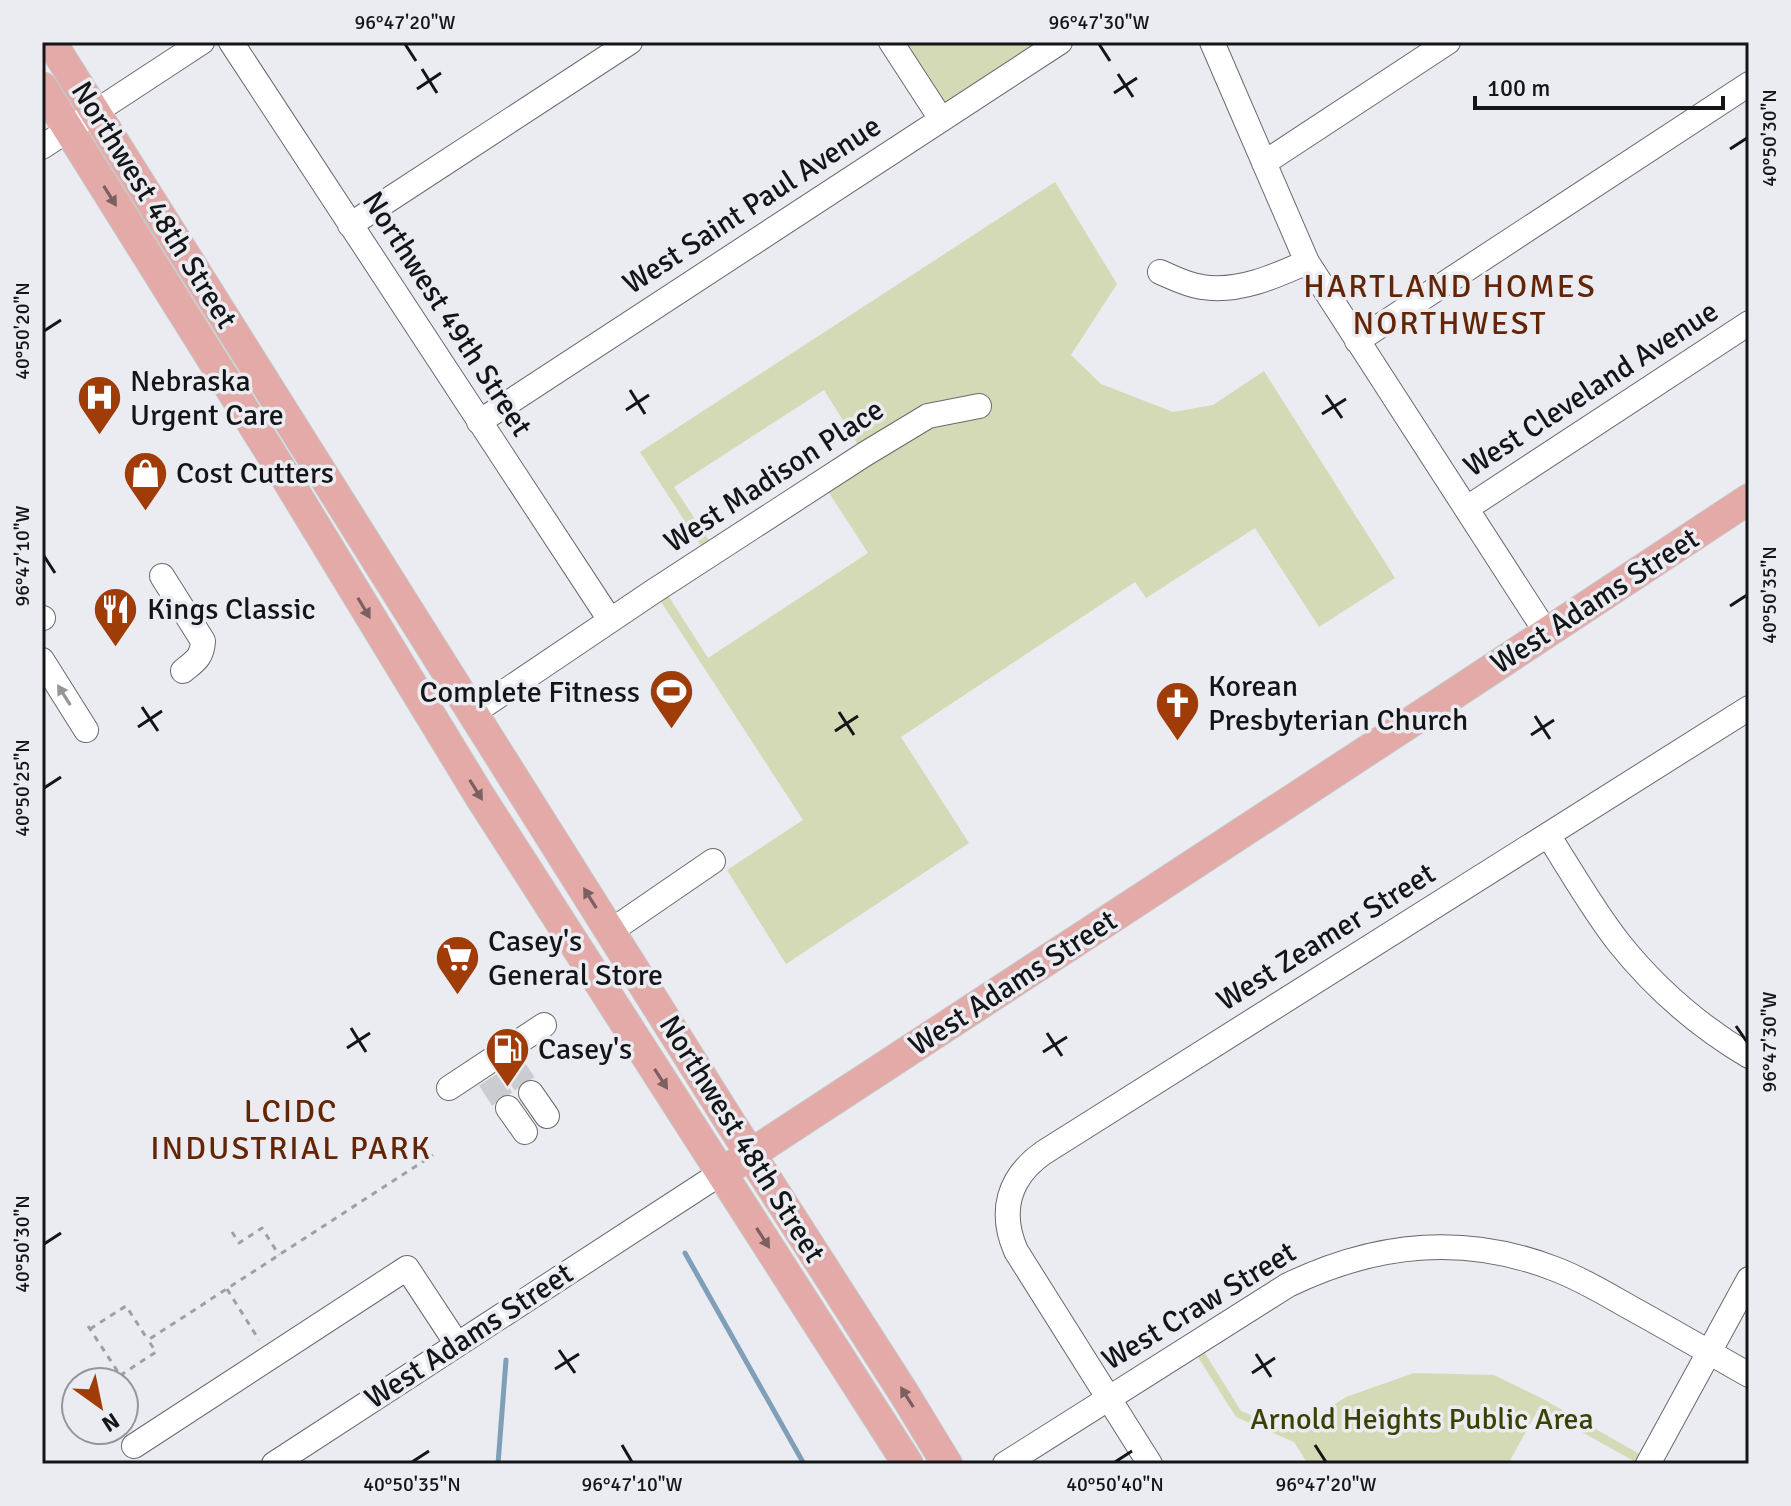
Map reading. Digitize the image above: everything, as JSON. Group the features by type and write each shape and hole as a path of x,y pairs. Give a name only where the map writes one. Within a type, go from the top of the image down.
{"main road":[{"name":"Northwest 48th Street","path":"51,42 947,1464"},
{"name":"Northwest 48th Street","path":"42,87 277,463 434,724 908,1464"},
{"path":"277,463 316,492 456,710 460,714 473,713"},
{"name":"West Adams Street","path":"721,1173 1749,499"}],"street":[{"path":"42,147 202,42"},
{"name":"Northwest 49th Street","path":"231,42 610,620"},
{"path":"350,225 630,42"},
{"path":"891,42 941,119"},
{"name":"West Saint Paul Avenue","path":"479,422 1060,42"},
{"path":"1212,42 1307,262 1546,632"},
{"path":"1264,163 1448,42"},
{"path":"1357,341 1749,84"},
{"path":"1160,272 1189,284 1218,288 1252,282 1307,262"},
{"name":"West Cleveland Avenue","path":"1467,508 1749,323"},
{"name":"West Madison Place","path":"473,713 865,454 928,416 979,406"},
{"path":"162,576 203,641 199,658 183,671"},
{"path":"42,660 86,730"},
{"name":"West Zeamer Street","path":"1109,1398 1022,1263 1010,1239 1008,1208 1020,1175 1036,1158 1749,708"},
{"path":"1548,835 1607,927 1633,960 1698,1022 1749,1056"},
{"path":"611,931 713,861"},
{"path":"449,1088 485,1073 544,1025"},
{"path":"531,1093 547,1116"},
{"path":"508,1108 525,1132"},
{"name":"West Adams Street","path":"274,1464 721,1173"},
{"name":"West Craw Street","path":"1005,1464 1288,1285 1351,1259 1419,1247 1488,1250 1542,1264 1586,1283 1749,1375"},
{"path":"140,1442 407,1268 457,1344"},
{"path":"1648,1464 1749,1279"},
{"path":"1109,1398 1150,1464"}],"path":[{"path":"148,1340 433,1155"},
{"path":"232,1232 239,1243 262,1228 279,1255"},
{"path":"227,1289 257,1335 259,1345"},
{"path":"114,1366 89,1328 126,1306 156,1352 134,1366"}],"green space":[{"path":"891,42 1060,42 941,119"},
{"path":"1055,182 1117,284 1071,355 1101,384 1173,412 1213,405 1264,371 1395,578 1319,627 1255,528 1146,598 1135,582 901,737 969,843 786,964 727,870 803,820 654,591 662,586 708,658 868,553 822,482 864,454 824,390 674,487 716,551 708,557 640,452"},
{"name":"Arnold Heights Public Area","path":"1198,1342 1241,1411 1291,1432 1346,1397 1414,1373 1494,1375 1650,1460 1639,1464 1539,1408 1508,1464 1308,1464 1294,1442 1236,1417 1191,1346"}],"waterway":[{"path":"685,1253 804,1464"},
{"path":"498,1464 506,1360"}],"tunnel":[{"path":"511,1064 531,1093"},
{"path":"489,1079 508,1108"}],"place":[{"name":"Nebraska Urgent Care","path":"99,437"},
{"name":"Cost Cutters","path":"145,512"},
{"name":"Kings Classic","path":"116,648"},
{"name":"Complete Fitness","path":"671,731"},
{"name":"Korean Presbyterian Church","path":"1177,742"},
{"name":"Casey's General Store","path":"457,997"},
{"name":"Casey's","path":"507,1088"}],"district":[{"name":"HARTLAND HOMES NORTHWEST","path":"1450,304"},
{"name":"LCIDC INDUSTRIAL PARK","path":"291,1130"}]}
